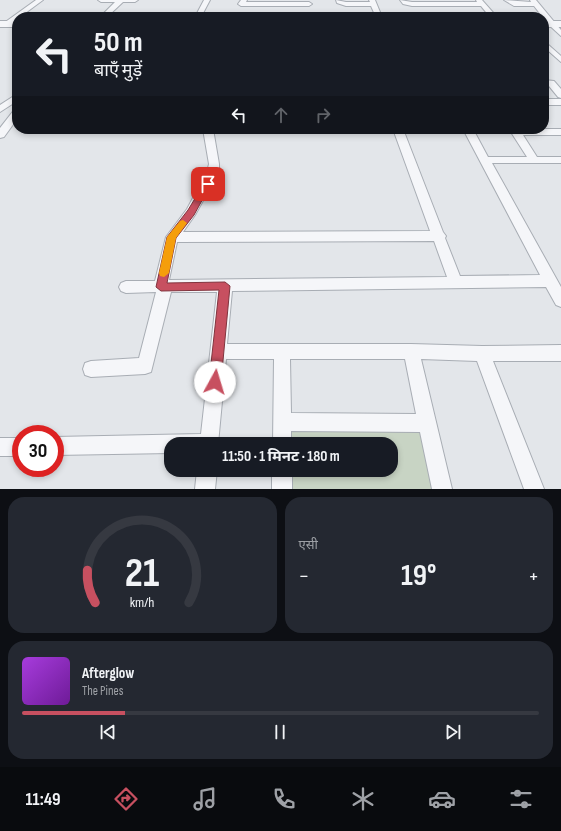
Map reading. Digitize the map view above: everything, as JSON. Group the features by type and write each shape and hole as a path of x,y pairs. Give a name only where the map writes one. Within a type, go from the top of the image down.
{"street":[{"path":"21,12 40,0"},
{"path":"101,0 135,0"},
{"path":"108,12 121,0"},
{"path":"201,12 207,0"},
{"path":"339,0 342,4 373,2 377,12"},
{"path":"404,0 405,2 412,4 481,2 490,12"},
{"path":"508,0 514,4 535,2 541,12"},
{"path":"240,3 283,2 309,5"},
{"path":"2,24 12,18"},
{"path":"549,23 561,23"},
{"path":"2,24 12,25"},
{"path":"549,25 561,34"},
{"path":"549,52 561,60"},
{"path":"549,84 561,95"},
{"path":"0,109 12,101"},
{"path":"549,102 561,102"},
{"path":"0,135 12,119"},
{"path":"549,132 561,132"},
{"path":"90,369 145,366 163,287 172,237 191,212 213,172 214,164 209,134"},
{"path":"400,134 440,236 456,283"},
{"path":"471,134 561,301"},
{"path":"517,134 534,160"},
{"path":"485,160 561,160"},
{"path":"172,237 440,236"},
{"path":"126,287 550,281"},
{"path":"210,437 225,286"},
{"path":"218,352 411,351 482,354 561,353"},
{"path":"411,351 442,489"},
{"path":"282,352 282,437"},
{"path":"482,354 534,489"},
{"path":"282,422 426,423"},
{"path":"64,446 164,444"},
{"path":"0,447 12,447"},
{"path":"205,489 206,477"},
{"path":"282,477 282,489"}],"green space":[{"path":"424,429 438,489 293,489 292,477 398,477 398,437 291,437 291,431"}],"slow traffic":[{"path":"164,273 172,237 183,223"}],"route":[{"path":"208,184 191,212 172,237 161,287 225,286 215,382"}]}
